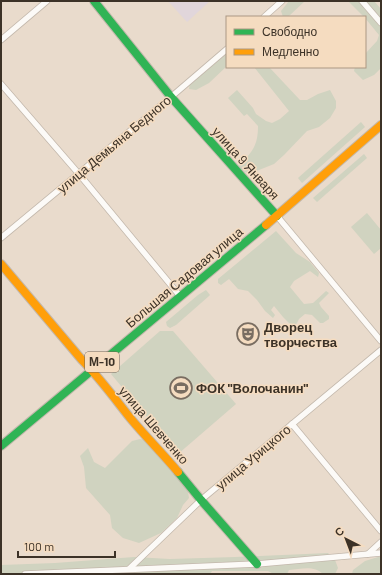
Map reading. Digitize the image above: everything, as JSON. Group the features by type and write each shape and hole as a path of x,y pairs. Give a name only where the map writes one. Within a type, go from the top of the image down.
{"main road":[{"name":"улица 9 Января","path":"94,1 171,97 277,216"},
{"name":"Большая Садовая улица","path":"1,446 277,216 381,125"},
{"name":"улица Шевченко","path":"1,264 92,370 132,420 165,456 257,564"}],"street":[{"path":"1,40 47,1"},
{"path":"265,16 282,1"},
{"path":"362,1 381,23"},
{"name":"улица Демьяна Бедного","path":"1,238 226,50"},
{"path":"1,84 79,174 180,296"},
{"name":"улица 9 Января","path":"277,216 381,341"},
{"name":"улица Урицкого","path":"129,569 201,500 381,350"},
{"path":"292,424 381,531"},
{"path":"368,554 381,542"},
{"path":"25,574 257,564 381,553"}],"shaded area":[{"path":"168,1 210,1 187,22"}],"green space":[{"path":"289,1 305,1 289,16 283,16 281,11"},
{"path":"348,1 374,1 381,9 381,68 374,75 363,80 354,71 355,68 366,68 366,53 377,41 379,35 366,19 366,16 363,16"},
{"path":"226,53 226,67 209,83 196,90 189,89 190,83"},
{"path":"255,68 270,68 300,100 307,100 330,90 336,101 336,108 330,118 319,127 307,131 274,164 249,174 243,171 239,166 255,144 258,126 247,114 244,116 228,98 237,90 253,108 256,114 272,123 280,119 289,111"},
{"path":"361,122 365,127 302,183 298,178"},
{"path":"364,154 367,158 317,202 313,198"},
{"path":"367,213 381,230 381,248 374,254 351,227"},
{"path":"276,231 296,253 310,262 319,273 318,277 310,271 294,281 290,287 304,304 313,303 326,291 329,293 319,303 329,316 329,319 323,323 320,323 312,315 305,314 293,327 274,306 271,310 275,315 273,318 248,291 238,289 229,279 221,285 218,283 218,279"},
{"path":"206,290 210,295 209,296 176,325 170,328 167,326 166,322"},
{"path":"160,331 173,331 236,404 178,454 111,374"},
{"path":"140,439 147,440 187,485 189,498 183,505 177,518 161,533 139,543 123,538 112,528 110,515 86,488 84,467 80,456 88,448 94,462 105,468 132,441"},
{"path":"328,553 335,560 338,568 335,574 323,574 316,569 307,568 289,570 287,574 274,574 268,571 212,571 210,574 1,574 1,565 55,563 134,557 170,559"},
{"path":"381,557 381,574 352,574 353,570 365,561"}],"traffic: fast":[{"path":"94,1 171,97 277,216"},
{"path":"1,446 266,225"},
{"path":"178,472 257,564"}],"traffic: slow":[{"path":"266,225 381,125"},
{"path":"1,264 101,381 131,419 178,472"}],"place":[{"name":"Дворец творчества","path":"248,334"},
{"name":"ФОК \"Волочанин\"","path":"181,388"}]}
